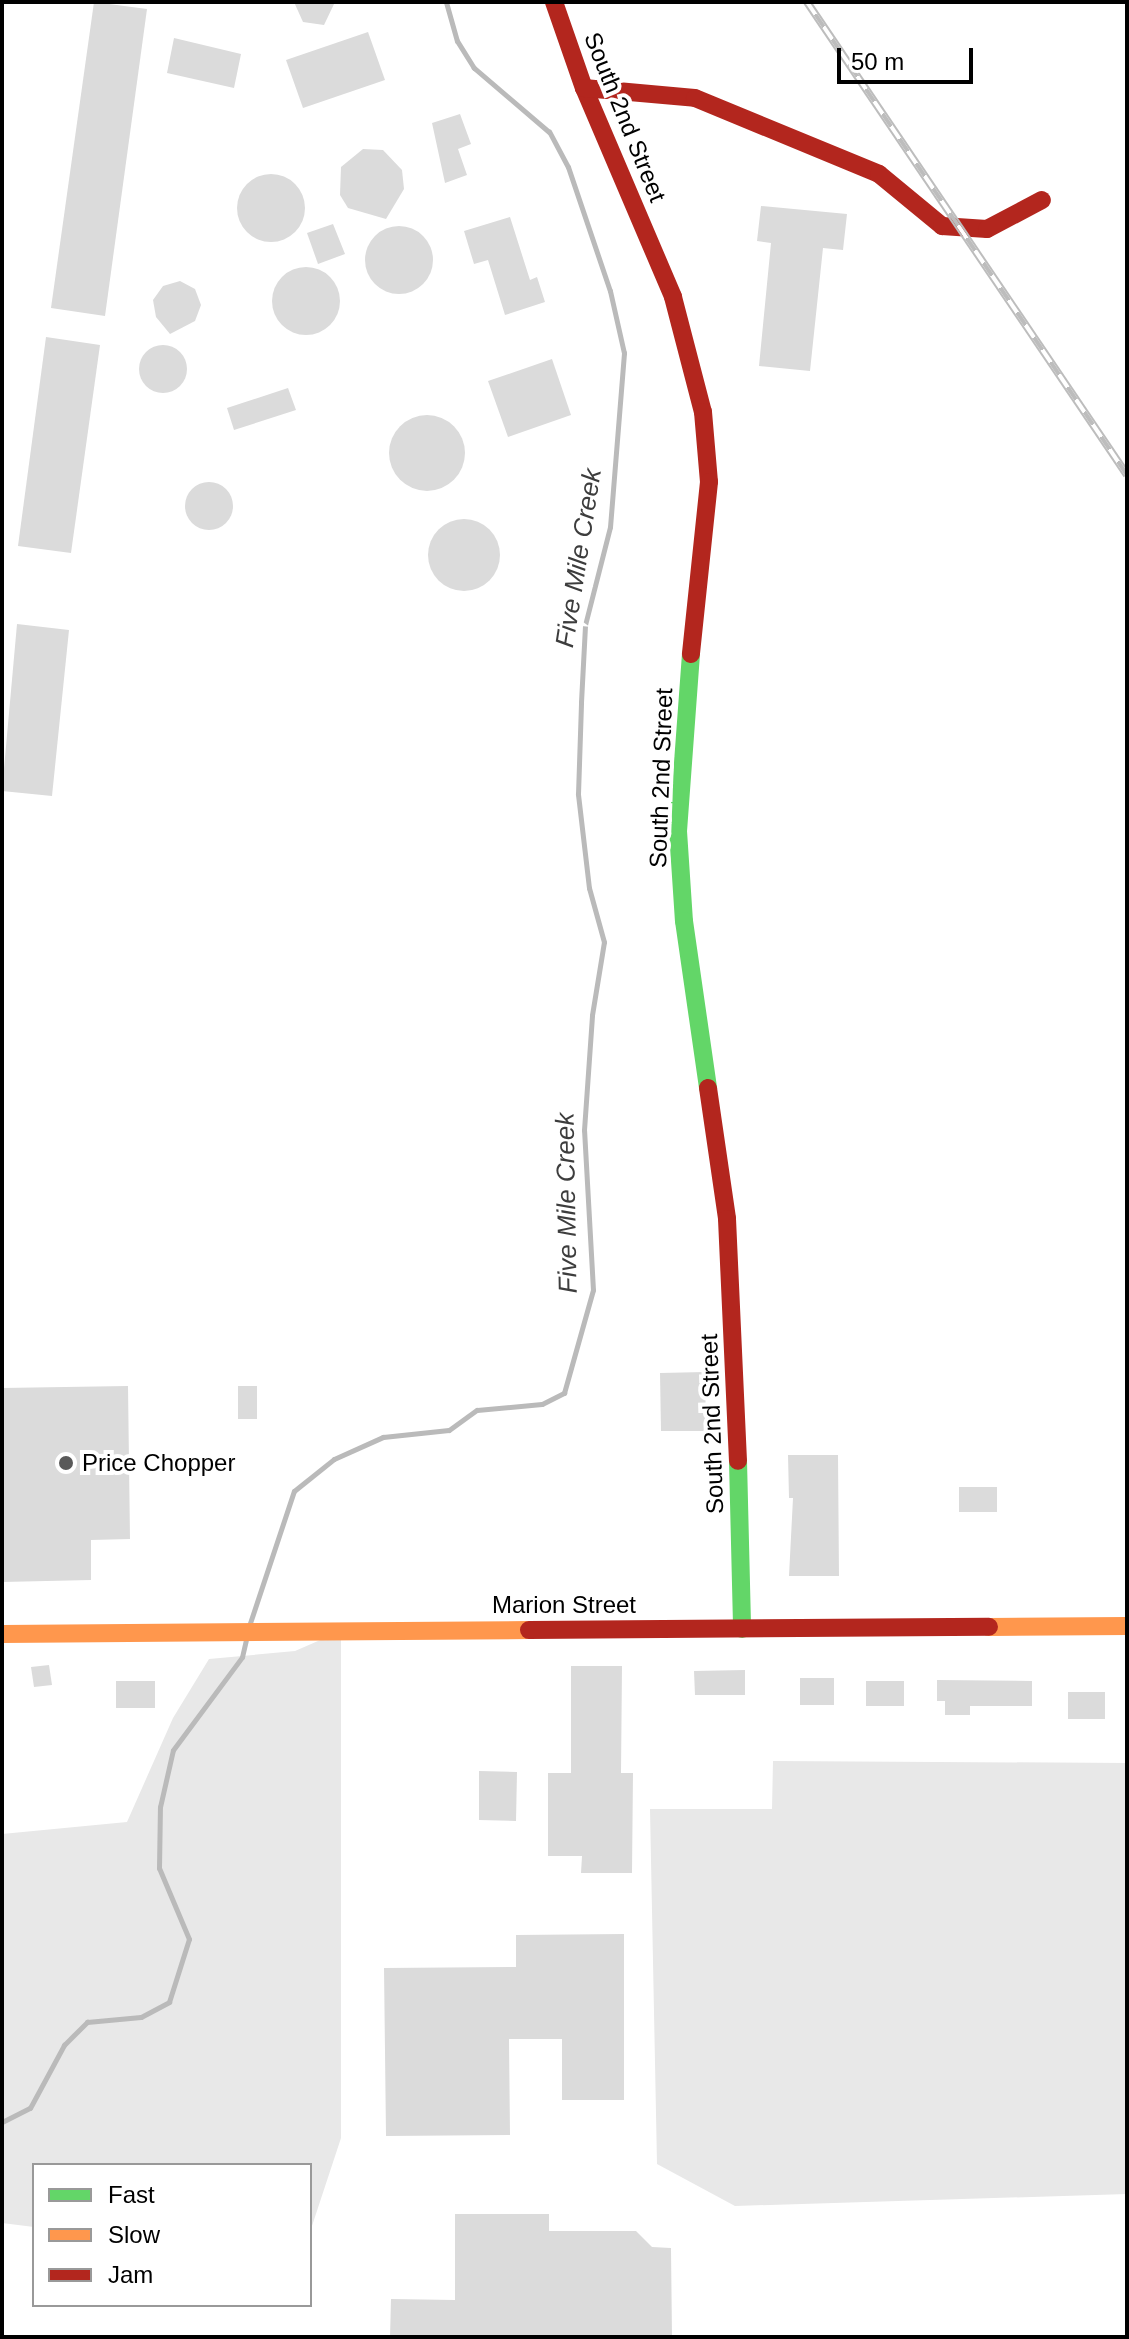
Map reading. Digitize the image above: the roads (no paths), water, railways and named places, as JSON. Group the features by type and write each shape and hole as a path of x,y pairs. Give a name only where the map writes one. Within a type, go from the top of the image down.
{"street":[{"name":"South 2nd Street","path":"554,2 584,88 673,297 703,412 709,482 682,739 678,831 684,921 727,1219 737,1394 742,1629"},
{"path":"584,88 695,98 879,174 942,226 987,229 1042,200"},
{"name":"Marion Street","path":"2,1634 1127,1626"}],"waterway":[{"name":"Five Mile Creek","path":"250,1623 294,1491 334,1459 383,1437 449,1430 477,1410 542,1404 564,1393 593,1290 584,1130 592,1015 604,942 589,888 578,794 581,702 585,625 610,527 624,353 610,291 568,167 549,132 474,68 457,41 446,2"},
{"name":"Five Mile Creek","path":"2,2122 30,2108 64,2045 87,2022 141,2017 169,2002 189,1939 159,1868 160,1807 173,1750 242,1657 246,1640"}],"railway":[{"path":"807,2 1127,475"}],"place":[{"name":"Price Chopper","path":"66,1463"}]}
